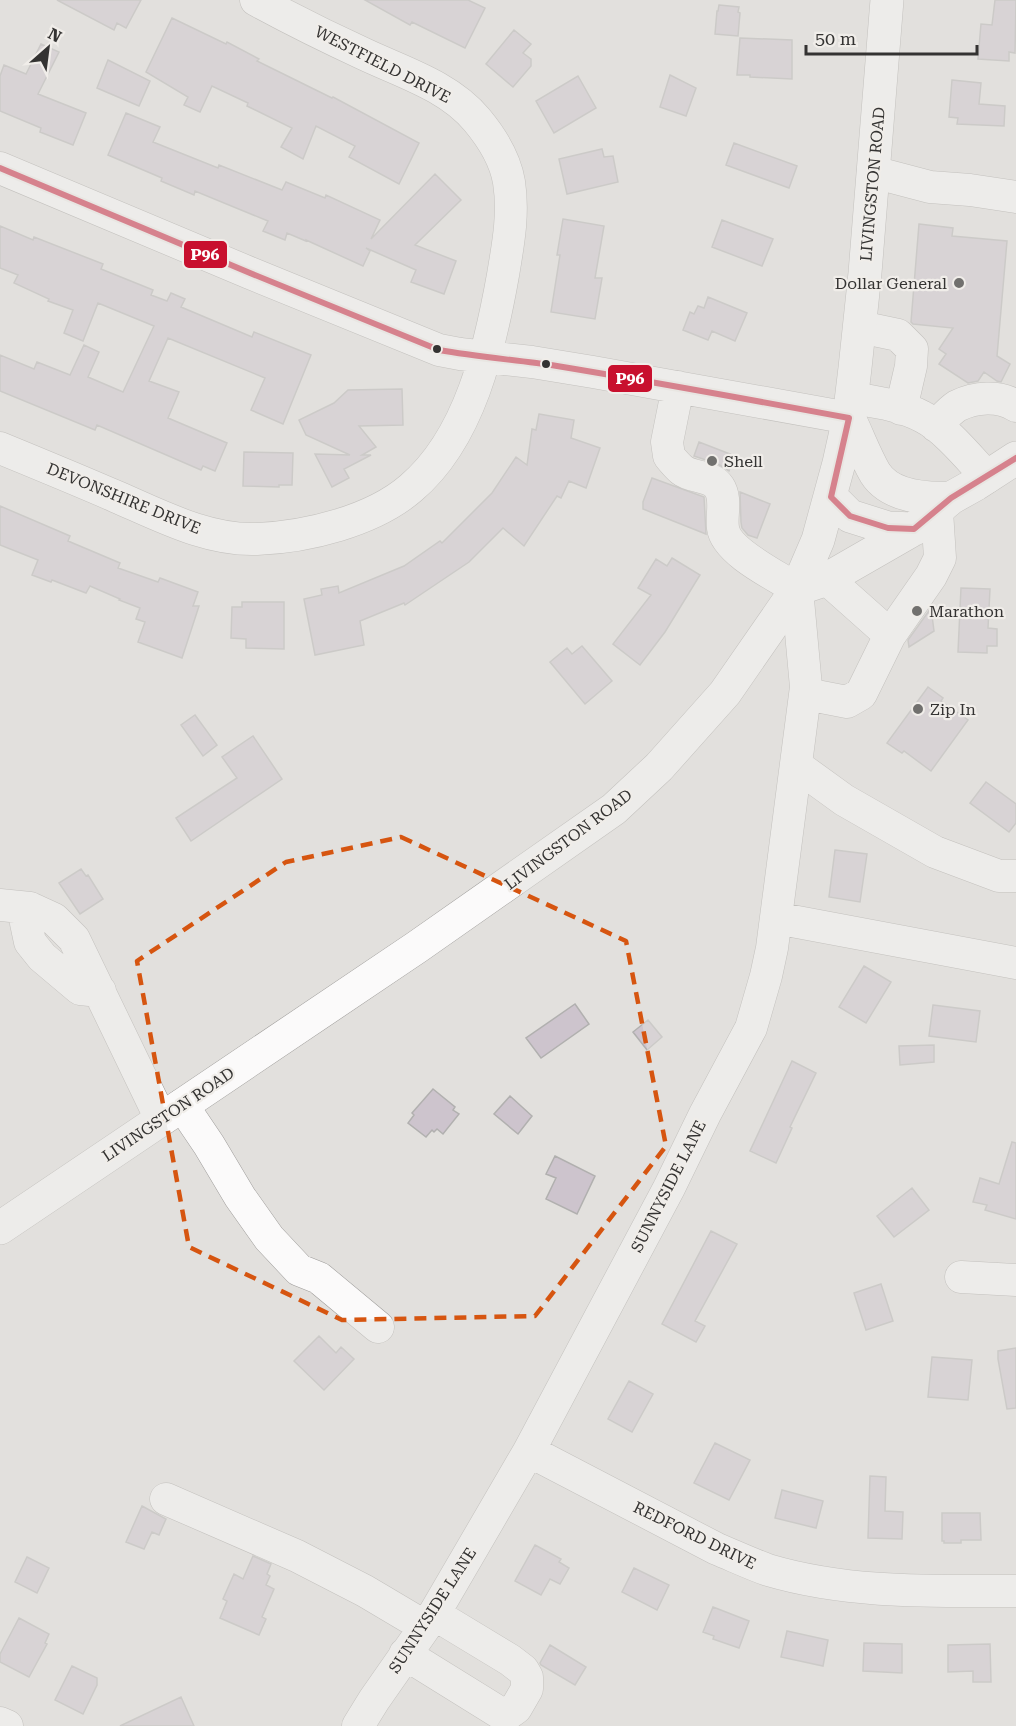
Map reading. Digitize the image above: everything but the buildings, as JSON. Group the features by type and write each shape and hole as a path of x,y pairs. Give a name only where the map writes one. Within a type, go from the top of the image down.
{"main road":[{"name":"LIVINGSTON ROAD","path":"3,1220 171,1112 417,947 614,809 659,767 725,693 812,584 818,540 831,497 850,408 860,327 887,0"},
{"path":"850,408 876,474 887,485 932,511"},
{"path":"812,584 1016,458"},
{"path":"831,497 850,516 888,528 932,511"}],"street":[{"name":"WESTFIELD DRIVE","path":"256,0 440,90 476,118 498,150 509,182 511,217 499,295 486,357"},
{"path":"0,168 428,346 449,352 593,372 678,387 850,408 891,405 924,417 949,437 987,477"},
{"path":"873,172 930,187 1016,197"},
{"path":"860,327 898,335 912,349 911,366 901,409"},
{"name":"DEVONSHIRE DRIVE","path":"0,448 197,530 236,539 258,539 305,533 366,516 392,503 412,488 430,470 466,412 486,357"},
{"path":"678,387 668,442 669,456 683,471 713,481 720,488 723,501 723,530 728,542 742,555 812,584 890,635"},
{"path":"936,426 956,407 981,399 1002,399 1016,406"},
{"path":"806,694 847,702 861,694 890,635 931,576 940,558 932,511"},
{"name":"SUNNYSIDE LANE","path":"358,1726 429,1620 529,1451 751,1029 766,976 797,766 806,694 812,584"},
{"path":"797,766 844,800 936,852 999,876 1016,876"},
{"path":"15,907 26,924 30,942 42,957 80,989 100,991 171,1112 209,1145 268,1238 299,1270 319,1278 378,1327"},
{"path":"776,918 1016,963"},
{"path":"961,1277 1016,1280"},
{"name":"REDFORD DRIVE","path":"529,1451 717,1549 781,1574 839,1586 909,1590 1016,1591"},
{"path":"166,1499 297,1556 510,1660 523,1670 527,1677 527,1689 516,1708 505,1716 405,1654"},
{"path":"0,1723 7,1726"}],"highlighted area":[{"path":"401,837 626,941 666,1146 535,1316 342,1320 189,1247 137,961 286,862"}],"transit line":[{"name":"P96","path":"0,168 439,350 557,366 849,418"},
{"name":"P96","path":"849,418 831,497 850,516 888,528 914,529 951,498 1016,458"}],"place":[{"name":"Dollar General","path":"959,283"},
{"name":"Shell","path":"712,461"},
{"name":"Marathon","path":"917,611"},
{"name":"Zip In","path":"918,709"}]}
